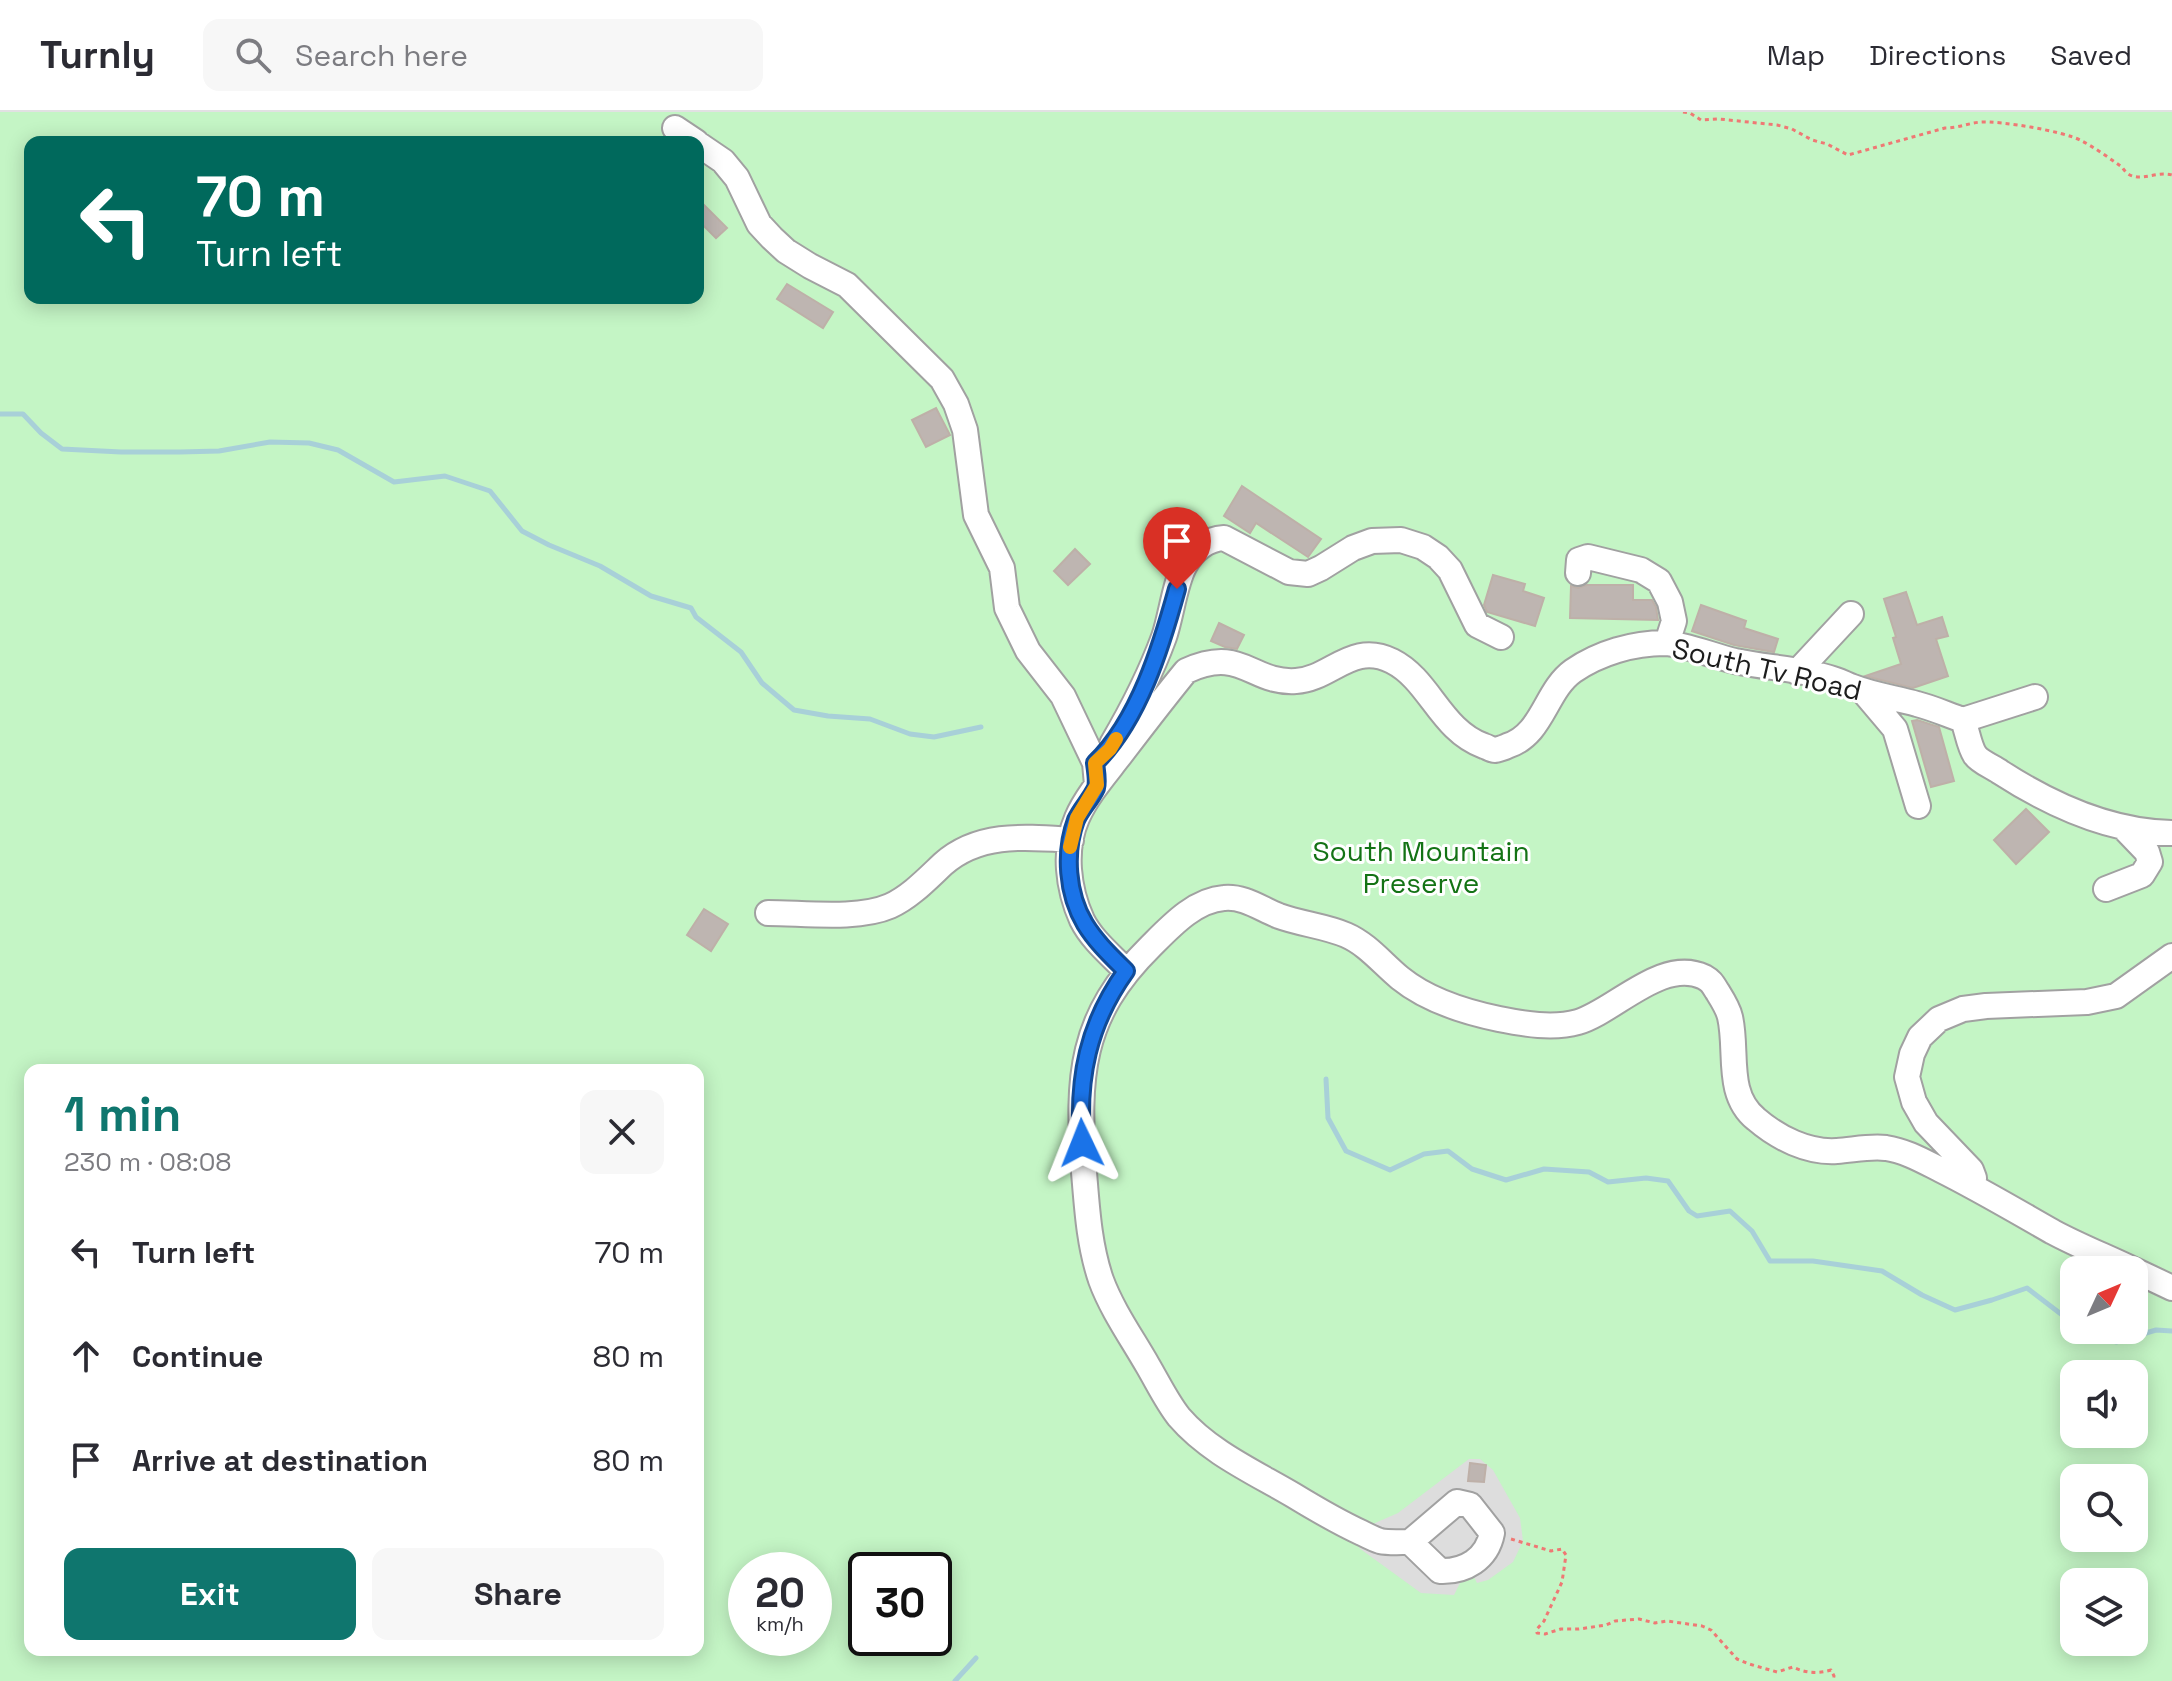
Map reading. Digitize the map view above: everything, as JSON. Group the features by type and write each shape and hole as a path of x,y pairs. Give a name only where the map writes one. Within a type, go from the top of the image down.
{"street":[{"path":"675,128 687,136"},
{"path":"704,148 723,161 737,178 759,224 772,238 786,251 847,285 942,379 956,404 965,430 976,515 1002,568 1007,608 1028,651 1063,696 1096,774"},
{"path":"1126,971 1100,945 1083,921 1072,891 1068,862 1071,840 1096,774 1135,706 1164,636 1184,566 1204,543 1213,538 1224,538 1289,572 1308,574 1353,548 1372,541 1401,540 1423,547 1438,557 1450,570 1477,625 1501,637"},
{"path":"1578,573 1579,560 1588,557 1641,570 1659,581 1670,602 1674,621 1667,643"},
{"path":"1797,672 1851,614"},
{"name":"South Tv Road","path":"1096,774 1186,671 1203,663 1226,661 1284,682 1313,678 1349,659 1380,656 1395,662 1412,677 1454,728 1471,741 1496,750 1516,743 1531,730 1555,690 1571,672 1591,660 1625,648 1667,643 1735,661 1837,680 1963,720"},
{"path":"1862,690 1895,729 1918,806"},
{"path":"2035,697 1963,720 1975,756 2017,783 2067,809 2104,823 2149,833 2172,833"},
{"path":"2106,889 2142,875 2150,862 2147,852 2123,827"},
{"path":"768,913 859,914 890,906 916,889 946,861 984,841 1023,836 1071,840"},
{"path":"1410,1542 1440,1571 1455,1572 1484,1553 1492,1533 1470,1505 1457,1502 1410,1542 1378,1541 1336,1521 1221,1453 1181,1420 1169,1403 1113,1305 1094,1256 1080,1120 1081,1082 1089,1046 1100,1013 1126,971 1164,932 1191,910 1210,900 1228,897 1243,900 1282,917 1347,935 1368,948 1404,982 1423,994 1497,1019 1560,1025 1575,1023 1591,1017 1649,982 1685,973 1699,975 1710,980 1729,1012 1737,1090 1744,1108 1753,1117 1794,1143 1817,1151 1885,1148 1908,1153 2104,1256"},
{"path":"1973,1186 1971,1170 1926,1123 1914,1102 1907,1077 1920,1037 1939,1019 1963,1009 2087,1002 2116,996 2172,956"},
{"path":"2148,1277 2172,1288"}],"path":[{"path":"1683,112 1701,120 1777,125 1848,155 1945,128 1994,122 2062,133 2081,140 2132,177 2172,175"},
{"path":"1492,1533 1551,1551 1562,1549 1566,1555 1562,1582 1537,1633 1639,1619 1702,1626 1711,1630 1737,1659 1777,1672 1793,1667 1803,1672 1831,1670 1833,1681"}],"green space":[{"name":"South Mountain Preserve","path":"0,112 2172,112 2172,1681 0,1681"}],"shaded area":[{"path":"1469,1459 1480,1459 1493,1470 1520,1518 1523,1541 1513,1562 1488,1580 1477,1583 1473,1575 1460,1583 1454,1595 1421,1593 1359,1548 1375,1523 1398,1513"}],"building":[{"path":"704,205 727,228 716,238 704,226"},
{"path":"787,284 833,312 823,328 777,299"},
{"path":"936,408 950,435 926,447 912,420"},
{"path":"1242,486 1321,539 1308,557 1256,523 1250,533 1224,516"},
{"path":"1075,549 1090,564 1068,585 1054,571"},
{"path":"1493,575 1525,584 1523,591 1544,598 1535,626 1487,612 1484,605"},
{"path":"1587,585 1633,585 1633,600 1652,600 1658,620 1570,618 1571,586 1578,588"},
{"path":"1906,592 1917,625 1942,617 1948,636 1936,639 1948,676 1913,688 1865,676 1901,664 1884,599"},
{"path":"1701,605 1746,621 1744,628 1778,639 1774,652 1734,645 1692,631"},
{"path":"1219,623 1244,635 1237,649 1211,641"},
{"path":"1912,721 1939,727 1954,781 1931,787"},
{"path":"2026,809 2049,832 2016,864 1994,840"},
{"path":"704,909 728,924 711,951 687,935"},
{"path":"1470,1463 1486,1465 1484,1482 1468,1481"}],"waterway":[{"path":"0,414 23,414 62,449 180,452 219,451 270,442 309,443 338,450 394,482 445,476 490,491 522,531 600,566 651,596 691,608 696,617 741,652 762,683 794,710 870,719 910,734 934,737 981,727"},
{"path":"1326,1079 1328,1118 1346,1151 1390,1170 1424,1154 1448,1151 1472,1169 1506,1180 1544,1169 1589,1172 1608,1182 1646,1178 1668,1181 1689,1211 1697,1216 1730,1211 1752,1231 1770,1261 1813,1261 1882,1271 1955,1310 2027,1288 2060,1313"},
{"path":"2148,1332 2172,1331"},
{"path":"955,1681 976,1658"}],"slow traffic":[{"path":"1070,847 1077,818 1097,785 1095,763 1116,739"}],"route":[{"path":"1082,1143 1081,1082 1089,1046 1100,1013 1126,971 1100,945 1083,921 1072,891 1068,862 1071,840 1077,818 1097,785 1095,763 1110,749 1135,706 1164,636 1177,589"}]}
